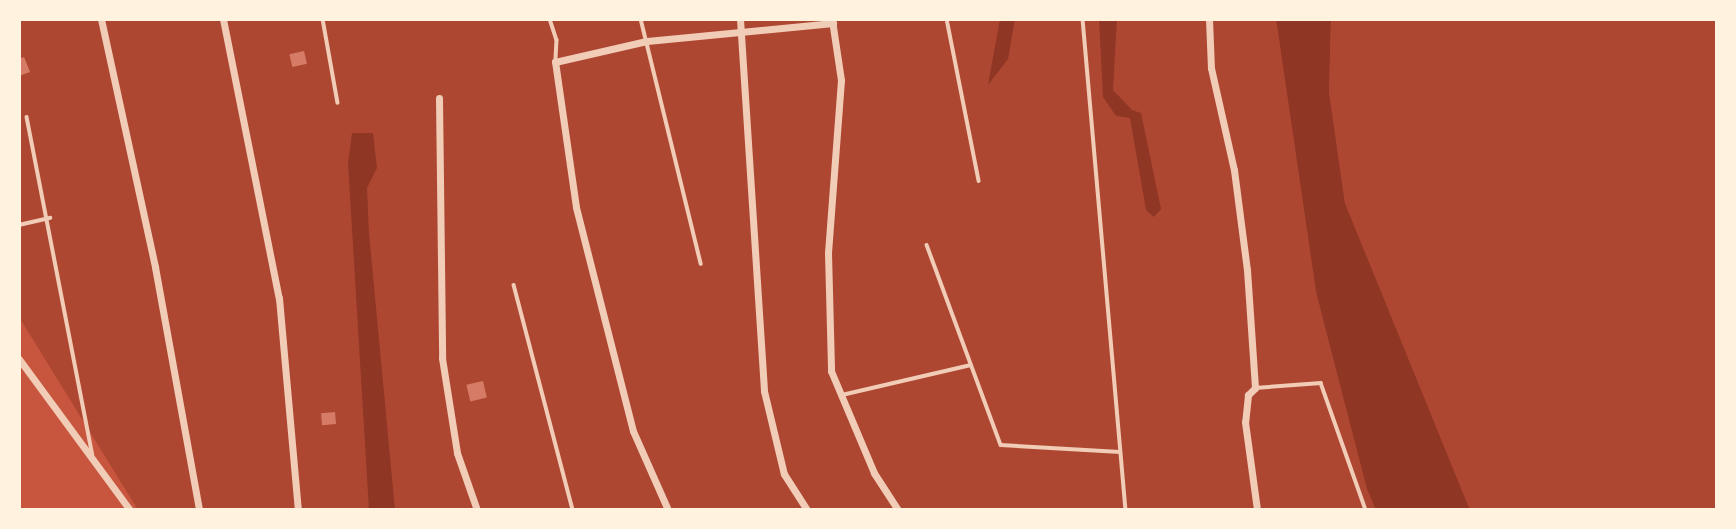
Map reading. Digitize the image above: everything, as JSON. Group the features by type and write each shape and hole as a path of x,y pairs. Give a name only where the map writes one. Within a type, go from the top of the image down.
{"street":[{"path":"101,19 155,267 199,510"},
{"path":"223,19 279,298 298,510"},
{"path":"740,19 744,32 764,391 784,474 807,510"},
{"path":"1209,19 1211,68 1234,170 1247,271 1255,388 1248,395 1245,422 1257,510"},
{"path":"668,510 634,431 582,233 555,62 647,41 833,21 841,80 829,279 831,371 874,473 898,510"},
{"path":"439,97 442,358 457,453 477,510"},
{"path":"19,359 70,432 93,455 130,510"}],"lane":[{"path":"323,19 338,103"},
{"path":"550,19 557,40 555,62"},
{"path":"641,19 701,264"},
{"path":"947,19 979,181"},
{"path":"1083,19 1126,510"},
{"path":"27,117 50,218 93,455"},
{"path":"19,225 50,218"},
{"path":"928,245 1001,445 1120,452"},
{"path":"514,285 573,510"},
{"path":"842,395 971,365"},
{"path":"1255,388 1321,383 1366,510"}],"shaded area":[{"path":"19,19 1276,19 1316,292 1376,510 138,510 19,317"},
{"path":"1000,19 1015,19 1008,59 988,85"},
{"path":"1099,19 1117,19 1113,90 1132,110 1141,113 1161,209 1154,217 1146,210 1130,118 1116,116 1103,97"},
{"path":"1276,19 1331,19 1329,92 1345,203 1470,510 1376,510 1367,489 1316,292"},
{"path":"1331,19 1717,19 1717,510 1470,510 1345,203 1329,92"},
{"path":"352,133 373,133 377,168 367,188 369,233 395,510 369,510 348,163"}],"building":[{"path":"304,51 307,64 292,67 289,54"},
{"path":"24,57 30,72 19,76 19,59"},
{"path":"483,381 487,398 470,401 466,385"},
{"path":"335,412 336,424 322,425 321,413"}]}
